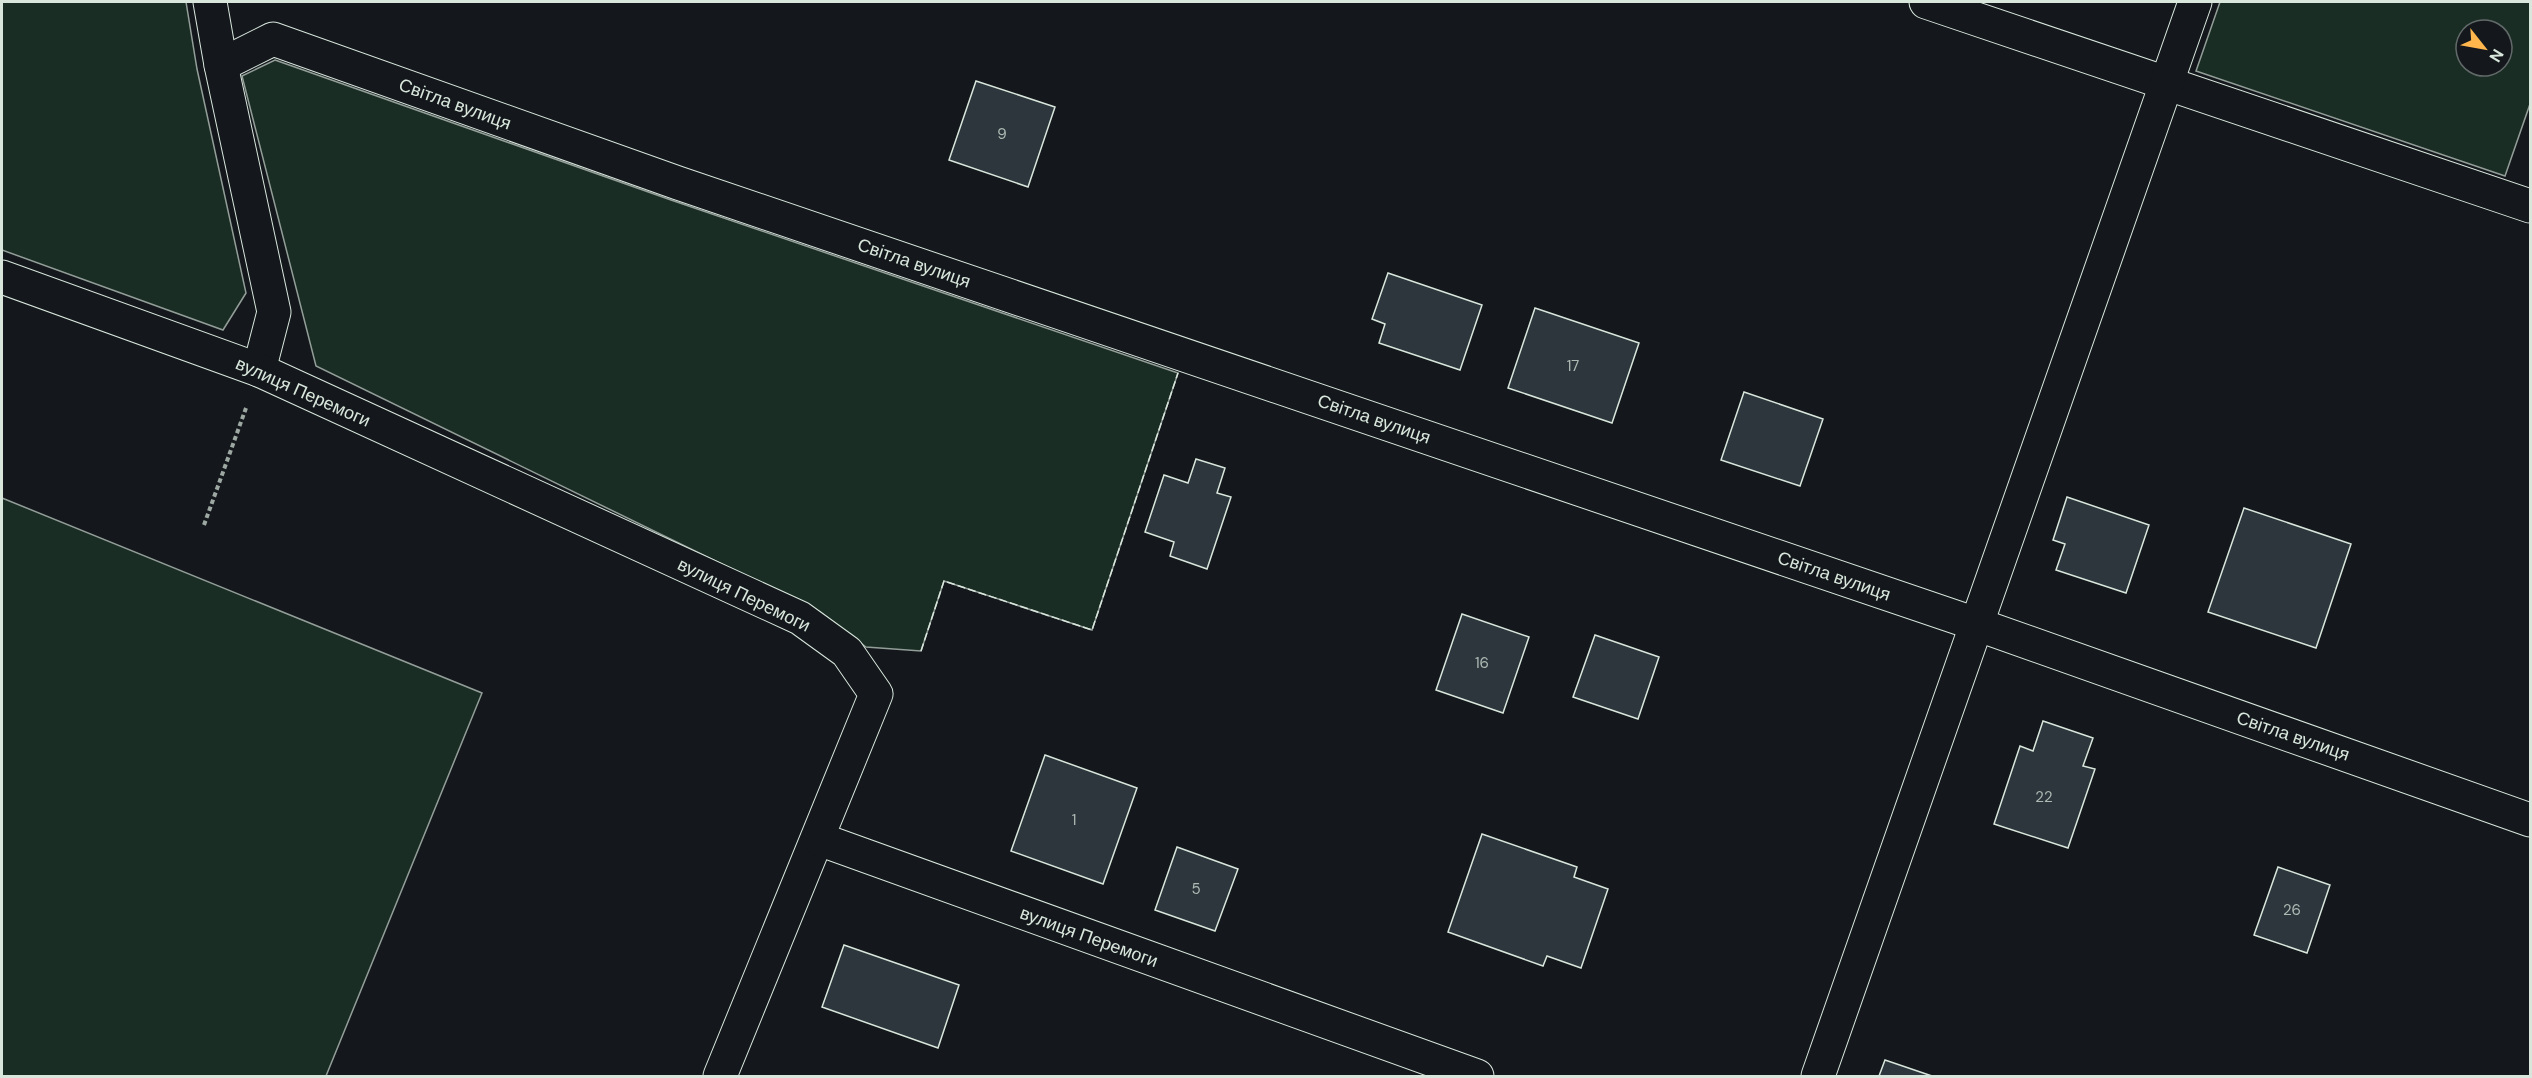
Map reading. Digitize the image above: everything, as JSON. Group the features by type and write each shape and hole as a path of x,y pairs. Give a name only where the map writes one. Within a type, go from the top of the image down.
{"street":[{"path":"210,2 221,65 274,312 259,370"},
{"path":"1926,2 2530,206"},
{"path":"1818,1077 2195,2"},
{"name":"Світла вулиця","path":"221,65 273,39 678,183 1976,624 2530,820"},
{"name":"вулиця Перемоги","path":"2,277 259,370 800,618 846,652 876,694 819,839 1477,1077"},
{"path":"720,1077 819,839"}],"path":[{"path":"204,525 259,370"}],"green space":[{"path":"2,2 186,2 197,69 246,293 223,330 2,250"},
{"path":"2220,2 2530,2 2530,104 2505,176 2196,71"},
{"path":"275,60 671,200 1178,373 1092,630 944,581 921,651 866,647 820,612 316,366 242,76"},
{"path":"2,498 482,693 326,1076 2,1076"}],"building":[{"path":"976,81 1055,107 1028,187 949,160"},
{"path":"1388,273 1482,305 1460,370 1379,343 1385,324 1372,319"},
{"path":"1535,308 1639,343 1612,423 1508,388"},
{"path":"1744,392 1823,419 1800,486 1721,460"},
{"path":"1196,459 1225,468 1217,493 1231,497 1207,569 1170,556 1174,542 1145,532 1164,475 1188,483"},
{"path":"2067,497 2149,525 2126,593 2056,570 2065,544 2053,540"},
{"path":"2244,508 2351,544 2316,648 2208,612"},
{"path":"1462,614 1529,637 1503,713 1436,690"},
{"path":"1595,635 1659,657 1638,719 1573,697"},
{"path":"2043,721 2093,738 2083,766 2095,769 2068,848 1994,824 2020,746 2033,751"},
{"path":"1045,755 1137,788 1103,884 1011,851"},
{"path":"1482,834 1577,867 1574,877 1608,889 1581,968 1547,956 1543,966 1448,932"},
{"path":"1177,847 1238,869 1215,931 1155,910"},
{"path":"2278,867 2330,885 2307,953 2254,935"},
{"path":"844,945 959,985 938,1048 822,1007"},
{"path":"1885,1060 1932,1076 1879,1076"}],"fence":[{"path":"921,651 944,581 1092,630 1178,373"}]}
